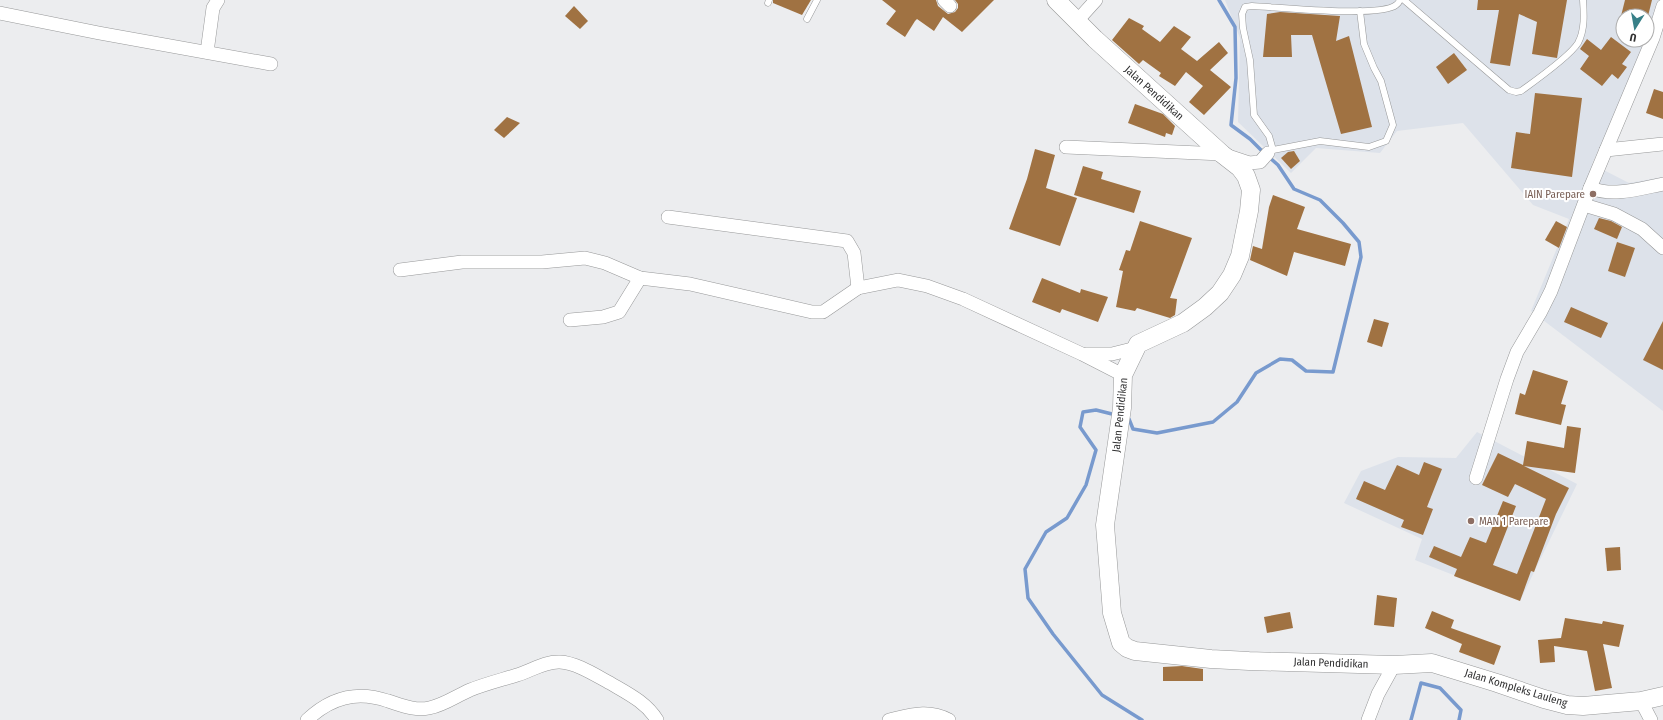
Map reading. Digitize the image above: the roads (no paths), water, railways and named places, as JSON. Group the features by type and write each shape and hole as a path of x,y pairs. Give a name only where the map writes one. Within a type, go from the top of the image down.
{"street":[{"path":"207,52 213,8 218,0"},
{"name":"Jalan Pendidikan","path":"1056,0 1094,39 1222,154 1240,168 1246,176 1251,190 1249,211 1240,256 1220,293 1183,323 1138,344 1123,375 1122,408 1106,525 1112,613 1121,643 1135,651 1211,659 1394,665"},
{"path":"1077,21 1096,0"},
{"path":"1476,478 1517,352 1551,291 1606,150 1658,42 1663,6"},
{"path":"0,13 99,33 271,64"},
{"path":"1606,150 1663,144"},
{"path":"1066,147 1222,154 1249,163 1267,155"},
{"path":"1590,188 1600,192 1618,193 1663,184"},
{"path":"1584,206 1614,214 1635,225 1642,229 1663,248"},
{"path":"668,217 848,242 854,253 858,288"},
{"path":"400,270 462,262 542,262 585,258 605,262 640,278 690,284 812,312 823,312 858,288 898,280 927,286 963,299 1082,354 1123,375"},
{"path":"570,320 604,317 619,312 640,278"},
{"path":"1082,354 1112,354 1136,348"},
{"path":"307,720 314,713 330,703 348,696 368,696 418,709 428,709 482,686 518,675 550,662 562,662 582,668 633,696 647,707 657,720"},
{"name":"Jalan Kompleks Lauleng","path":"1394,665 1432,663 1567,705 1583,706 1641,701 1663,696"},
{"path":"1368,720 1378,694 1394,665"},
{"path":"1641,701 1651,720"},
{"path":"889,720 917,714 935,714 949,720"}],"lane":[{"path":"807,19 817,0"},
{"path":"1360,11 1364,44 1381,81 1393,125 1386,141 1369,147 1320,142 1267,155 1269,136 1254,115 1250,60 1243,28 1242,14 1245,8 1252,6 1360,11 1390,8 1397,5 1400,0"},
{"path":"1404,0 1509,90 1516,92 1521,91 1563,58 1577,44 1583,24 1583,0"}],"waterway":[{"path":"1219,0 1235,27 1236,78 1231,125 1250,139 1264,153"},
{"path":"1126,418 1129,419 1133,429 1157,433 1213,422 1237,402 1256,373 1280,359 1292,360 1306,371 1333,372 1361,257 1359,242 1343,223 1320,200 1294,189 1278,165 1269,157"},
{"path":"1116,415 1096,410 1083,412 1080,427 1096,450 1086,485 1067,518 1046,532 1025,569 1028,598 1053,634 1102,695 1142,720"},
{"path":"1411,720 1421,683 1440,688 1461,710 1459,720"}],"place":[{"name":"IAIN Parepare","path":"1593,194"},
{"name":"MAN 1 Parepare","path":"1471,521"}]}
